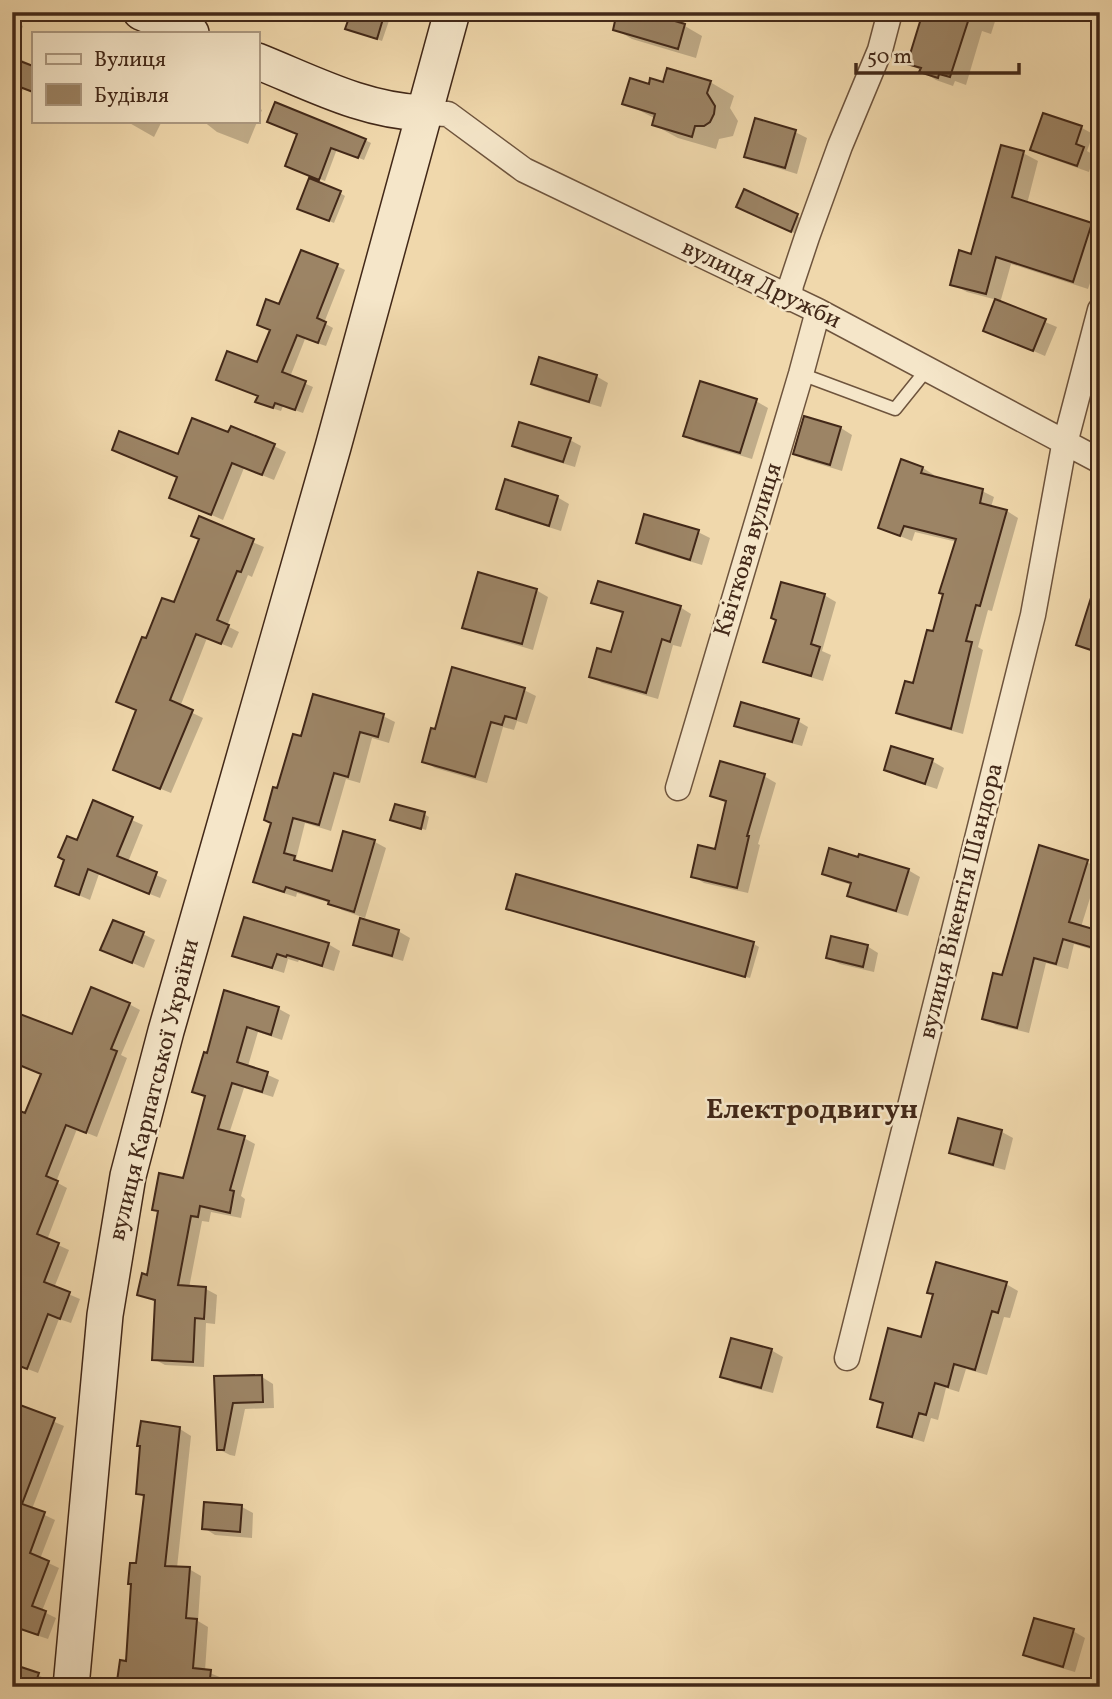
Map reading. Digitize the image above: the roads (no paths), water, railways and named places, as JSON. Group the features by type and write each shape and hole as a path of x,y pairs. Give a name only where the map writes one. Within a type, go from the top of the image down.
{"main road":[{"path":"141,12 189,32"},
{"name":"вулиця Карпатської України","path":"71,1687 105,1315 128,1176 166,1031 333,447 452,12"},
{"path":"259,62 360,103 383,109 424,113"}],"street":[{"path":"789,299 807,237 840,146 880,50 890,12"},
{"name":"вулиця Дружби","path":"424,113 448,114 524,170 818,311 1100,461"},
{"name":"вулиця Вікентія Шандора","path":"846,1358 1033,615 1065,442 1100,310"},
{"name":"Квіткова вулиця","path":"678,788 818,311"}],"lane":[{"path":"801,374 895,409 928,368"}],"district":[{"name":"Електродвигун","path":"812,1110"}]}
